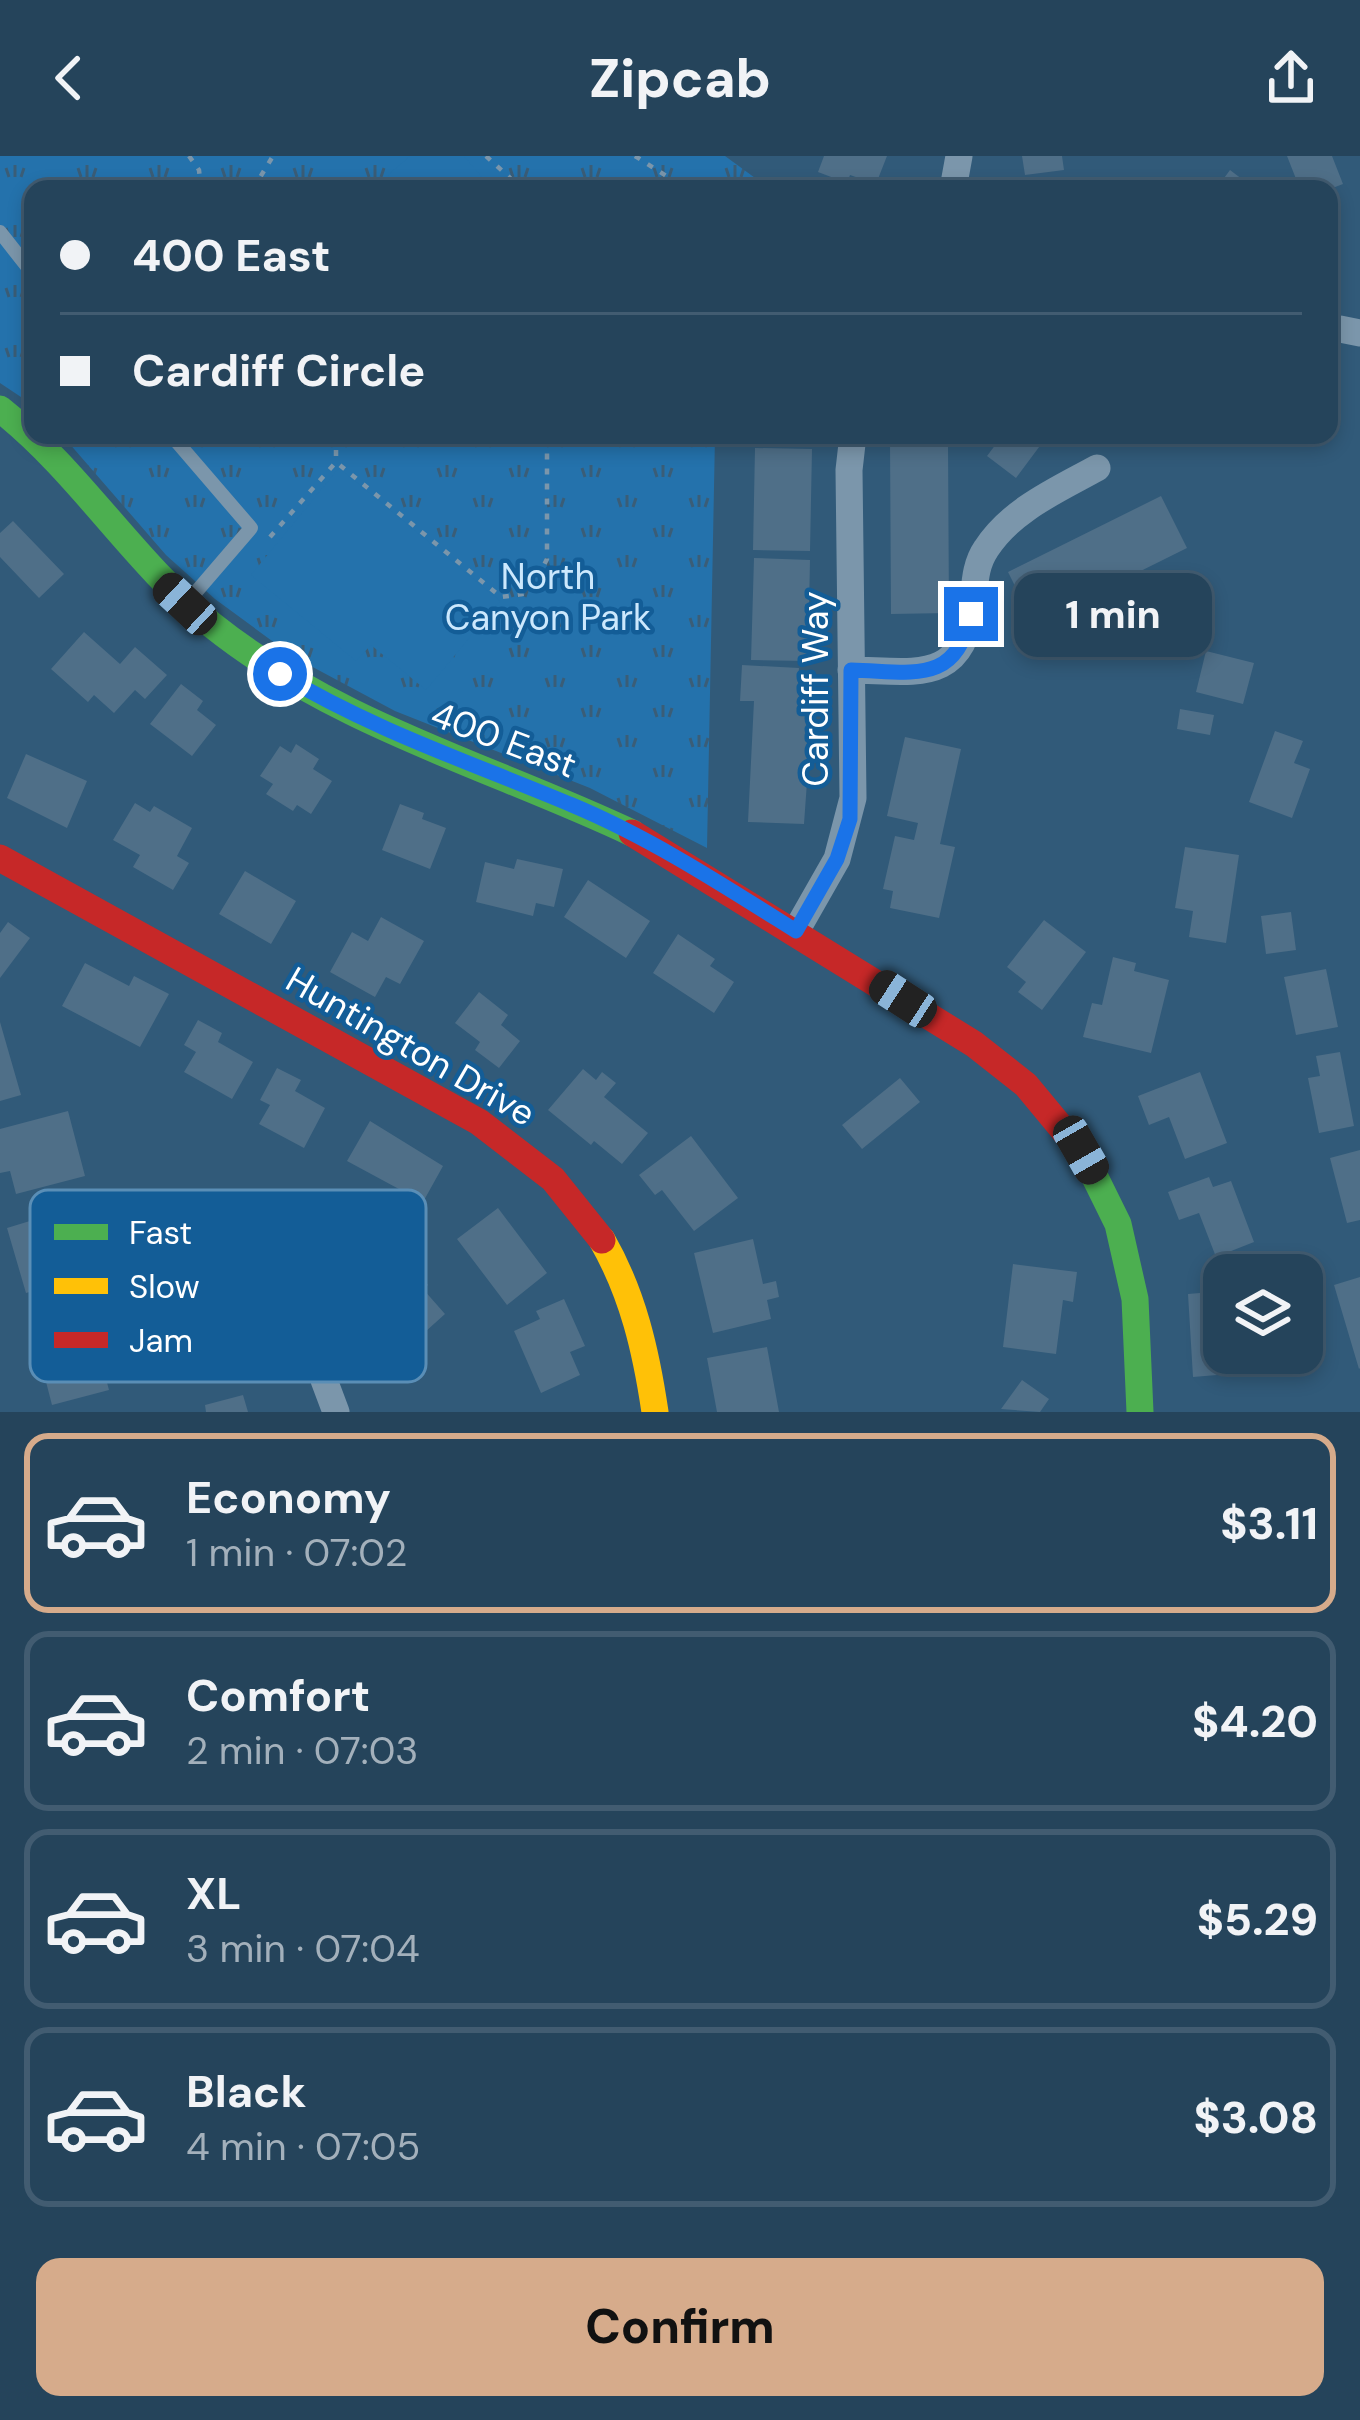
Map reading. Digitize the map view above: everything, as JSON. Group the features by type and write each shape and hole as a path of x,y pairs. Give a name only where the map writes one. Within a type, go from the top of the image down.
{"street":[{"name":"400 East","path":"0,409 24,428"},
{"name":"400 East","path":"40,444 109,526 185,604 244,650 319,697 396,736 617,825 683,861 1002,1064 1046,1105 1081,1150 1108,1200 1131,1274 1138,1325 1140,1412"},
{"name":"Cardiff Way","path":"796,931 837,859 850,819 852,444"},
{"path":"851,670 926,671 951,661 968,628 977,569 992,540 1032,504 1096,468"},
{"name":"Huntington Drive","path":"0,858 479,1121 536,1162 597,1231 625,1282 642,1333 655,1412"},
{"path":"325,1382 336,1412"}],"lane":[{"path":"0,232 24,263"},
{"path":"179,444 251,528 185,604"}],"path":[{"path":"486,156 512,180"},
{"path":"635,156 670,180"},
{"path":"266,541 336,462 336,444"},
{"path":"336,462 501,597 530,592 547,559 547,444"}],"green space":[{"path":"0,156 725,156 758,180 24,180 24,399 0,383"},
{"path":"410,156 464,156 484,180 392,180 388,175"},
{"name":"North Canyon Park","path":"70,444 715,444 707,848 590,788 395,711 294,657 215,599 166,555"},
{"path":"339,468 500,601 426,690 371,645 356,661 251,575"}],"building":[{"path":"824,156 887,156 878,180 850,175 848,180 839,180 818,172"},
{"path":"1022,156 1062,156 1064,170 1025,175"},
{"path":"1287,156 1332,156 1343,184 1338,186 1338,180 1296,180"},
{"path":"1230,170 1243,180 1223,180"},
{"path":"890,444 948,444 949,613 891,614"},
{"path":"996,444 1041,444 1016,478 987,456"},
{"path":"755,448 812,449 810,551 753,550"},
{"path":"1161,496 1187,548 1034,624 1008,572"},
{"path":"13,521 64,574 39,598 0,557 0,533"},
{"path":"754,558 810,560 808,661 751,660"},
{"path":"84,632 120,664 135,647 167,675 145,699 135,690 114,713 94,695 88,702 51,669"},
{"path":"1206,651 1254,663 1243,704 1196,692"},
{"path":"742,665 799,668 798,683 814,684 804,824 748,822 754,701 740,701"},
{"path":"181,684 203,701 197,710 216,725 192,756 150,724"},
{"path":"1180,709 1214,715 1210,735 1177,729"},
{"path":"1275,731 1303,741 1294,763 1310,769 1292,818 1249,802"},
{"path":"905,737 961,749 940,844 955,847 939,918 890,908 893,891 883,889 895,836 914,840 918,823 887,816"},
{"path":"296,744 319,759 313,769 332,781 311,814 297,805 293,811 266,794 273,784 260,776 280,746 291,753"},
{"path":"26,754 87,781 67,828 7,798"},
{"path":"135,803 150,812 154,806 192,828 177,856 189,863 173,890 133,867 140,855 113,840"},
{"path":"400,804 446,828 430,869 382,850"},
{"path":"1185,847 1239,855 1226,943 1189,937 1193,911 1175,908"},
{"path":"517,859 563,869 554,907 536,903 533,916 476,902 485,862 514,869"},
{"path":"245,871 296,901 271,944 219,914"},
{"path":"588,880 650,921 626,958 564,917"},
{"path":"1291,912 1296,950 1266,954 1261,916"},
{"path":"381,917 424,941 400,984 386,977 375,997 330,972 352,932 368,941"},
{"path":"1044,920 1086,952 1042,1010 1018,992 1026,982 1007,967"},
{"path":"8,922 30,938 0,978 0,933"},
{"path":"678,934 715,959 710,966 734,982 714,1013 653,973"},
{"path":"1113,957 1136,963 1134,971 1169,980 1151,1053 1083,1037 1092,1003 1102,1005"},
{"path":"85,963 129,986 134,976 169,994 140,1047 62,1006"},
{"path":"1326,969 1338,1027 1296,1035 1284,977"},
{"path":"479,992 508,1015 501,1025 520,1041 499,1068 475,1050 480,1042 455,1023"},
{"path":"198,1020 222,1033 218,1042 253,1062 232,1099 184,1072 196,1052 184,1045"},
{"path":"0,1022 21,1095 0,1101"},
{"path":"1340,1052 1354,1126 1319,1133 1308,1078 1320,1076 1316,1056"},
{"path":"277,1068 301,1080 295,1091 325,1108 304,1148 259,1124 270,1105 260,1100"},
{"path":"583,1069 596,1080 602,1072 616,1083 604,1097 648,1133 622,1164 548,1110"},
{"path":"1200,1072 1227,1143 1185,1159 1169,1117 1149,1125 1138,1096"},
{"path":"900,1078 920,1102 862,1149 842,1125"},
{"path":"68,1111 85,1176 16,1194 10,1171 0,1173 0,1129"},
{"path":"370,1121 443,1166 426,1197 426,1190 401,1190 347,1161"},
{"path":"691,1136 738,1198 694,1231 662,1190 655,1195 639,1175"},
{"path":"1360,1150 1360,1220 1347,1223 1330,1158"},
{"path":"1209,1177 1213,1187 1231,1181 1254,1242 1215,1254 1199,1213 1179,1220 1168,1192"},
{"path":"498,1208 547,1273 507,1305 457,1239"},
{"path":"30,1221 30,1292 26,1293 7,1228"},
{"path":"753,1239 763,1284 776,1281 779,1297 767,1300 771,1319 713,1333 694,1253"},
{"path":"1013,1264 1077,1272 1073,1302 1063,1300 1056,1354 1003,1347"},
{"path":"1360,1277 1360,1368 1359,1369 1334,1285"},
{"path":"426,1292 445,1314 426,1331"},
{"path":"1203,1293 1203,1374 1229,1374 1193,1377 1188,1294"},
{"path":"564,1299 585,1346 570,1352 580,1375 541,1393 514,1331 540,1319 536,1311"},
{"path":"767,1347 779,1412 717,1412 707,1358"},
{"path":"1022,1380 1049,1399 1040,1412 1001,1409"},
{"path":"46,1382 107,1382 109,1390 52,1405"},
{"path":"243,1395 248,1412 206,1412 205,1405"}],"traffic: fast":[{"path":"0,409 24,430"},
{"path":"39,444 183,600 260,660 362,717 632,833"},
{"path":"1084,1155 1118,1224 1135,1299 1140,1412"}],"traffic: slow":[{"path":"602,1240 637,1323 655,1412"}],"traffic: jam":[{"path":"632,833 974,1044 1026,1085 1084,1155"},
{"path":"0,858 479,1122 553,1179 602,1240"}],"route":[{"path":"280,674 396,736 617,825 796,931 837,859 850,819 851,670 926,671 944,666 964,641 971,614"}]}
